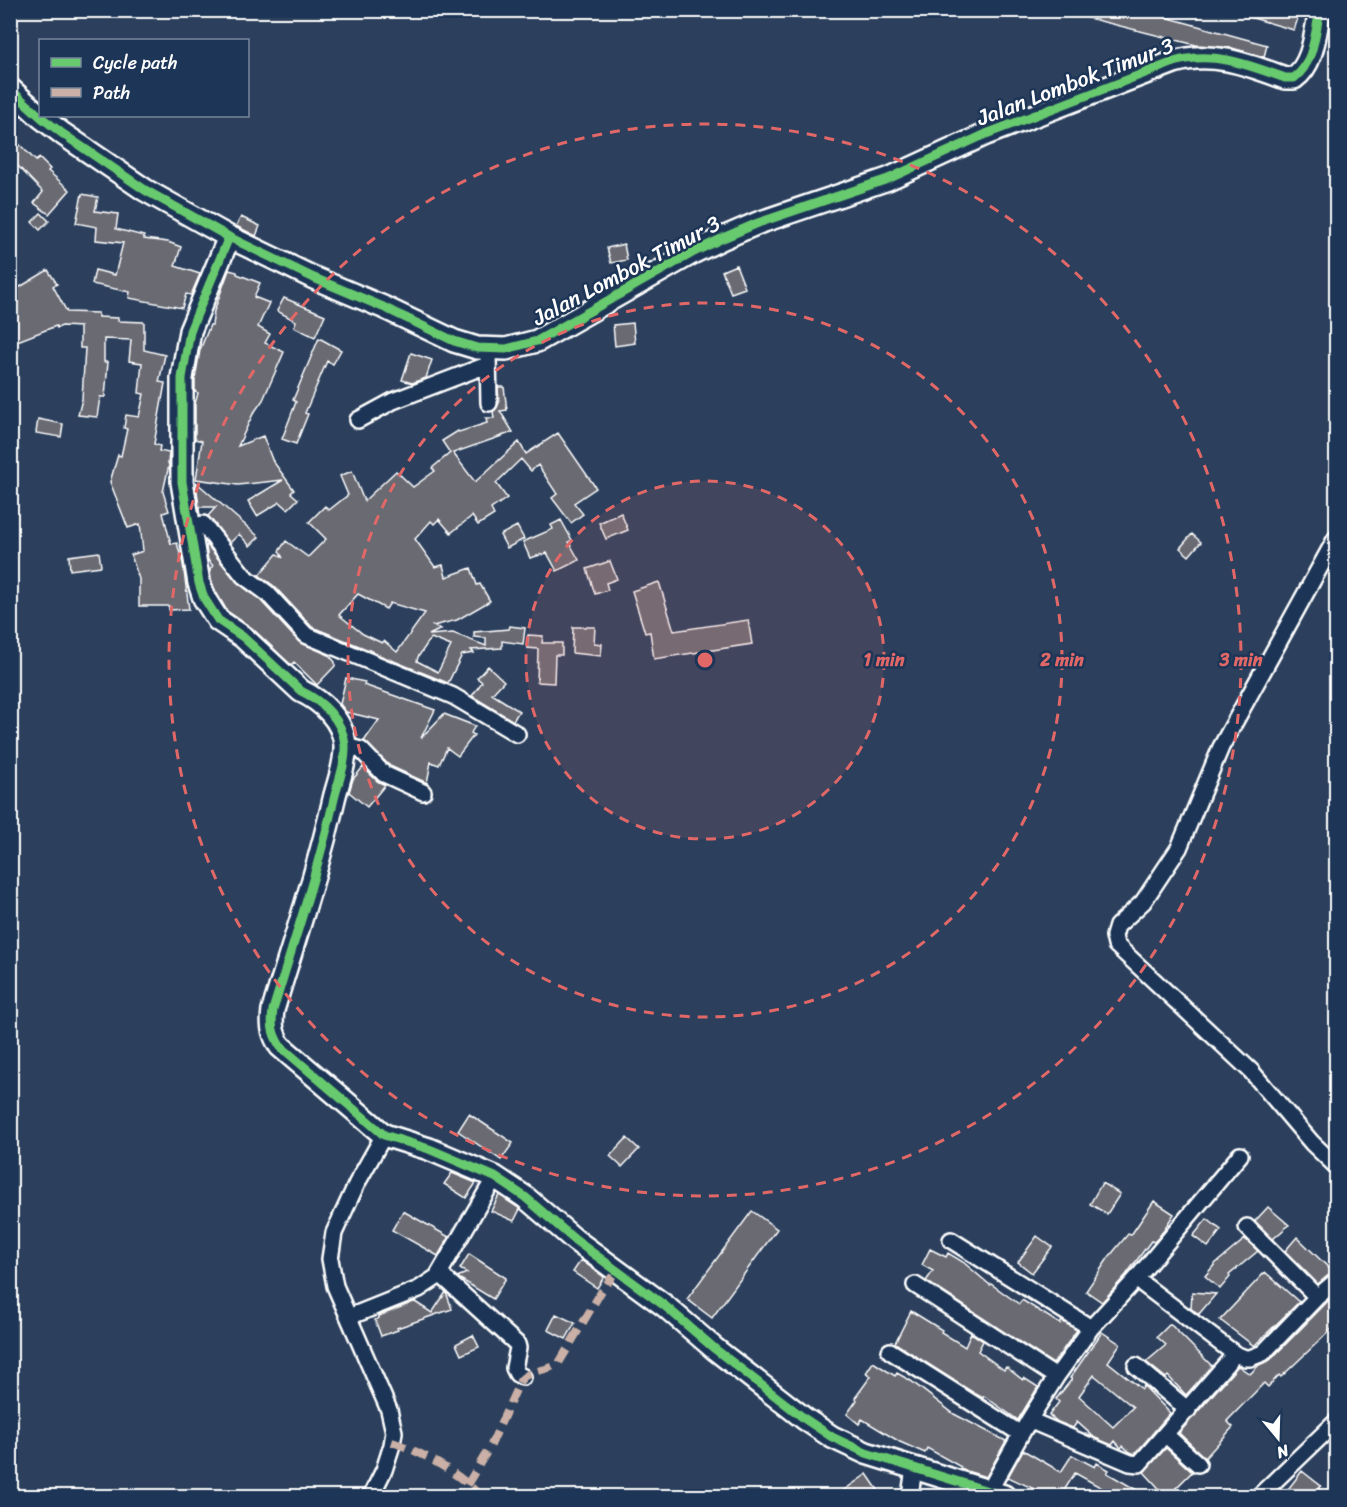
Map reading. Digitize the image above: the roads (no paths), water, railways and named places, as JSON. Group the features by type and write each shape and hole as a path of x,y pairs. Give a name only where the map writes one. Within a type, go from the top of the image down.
{"street":[{"name":"Jalan Lombok Timur 3","path":"43,117 63,134 182,212 314,278 383,307 443,336 477,348 488,357 506,349 537,341 692,253 723,238 758,223 888,178 986,134 1174,62 1196,57 1226,59 1285,78 1294,78 1305,68 1309,58 1320,10"},
{"name":"Jalan Lombok Timur 3","path":"10,89 39,114"},
{"path":"229,237 195,316 182,378 181,465 198,583 218,620 243,637 301,692 312,697 329,711 339,727 345,746 344,763 329,822 273,1010 271,1023 280,1046 384,1135 429,1149 495,1177 525,1197 575,1240 665,1306 805,1419 847,1445 914,1468 959,1491 997,1494 1021,1434 1090,1328 1136,1279 1240,1155"},
{"path":"358,420 393,401 488,357 489,403"},
{"path":"188,526 203,524 244,576 267,593 306,636 453,696 517,734"},
{"path":"1336,538 1221,747 1179,848 1143,902 1117,926 1114,936 1116,945 1251,1071 1312,1143 1336,1166"},
{"path":"345,746 361,750 384,774 423,792"},
{"path":"372,1497 384,1470 394,1432 389,1410 335,1286 331,1245 343,1212 384,1135"},
{"path":"349,1317 433,1281 440,1274 495,1177"},
{"path":"1247,1227 1317,1297"},
{"path":"951,1240 1090,1328"},
{"path":"440,1274 517,1344 514,1368 517,1374 523,1377"},
{"path":"1136,1279 1235,1354 1245,1358 1260,1356 1317,1297 1336,1281"},
{"path":"915,1285 1056,1377"},
{"path":"890,1350 1021,1434"},
{"path":"1029,1420 1134,1464 1142,1462 1235,1354"},
{"path":"1136,1366 1188,1410"},
{"path":"1259,1497 1336,1422"},
{"path":"1166,1435 1198,1464"},
{"path":"910,1497 914,1468"}]}
